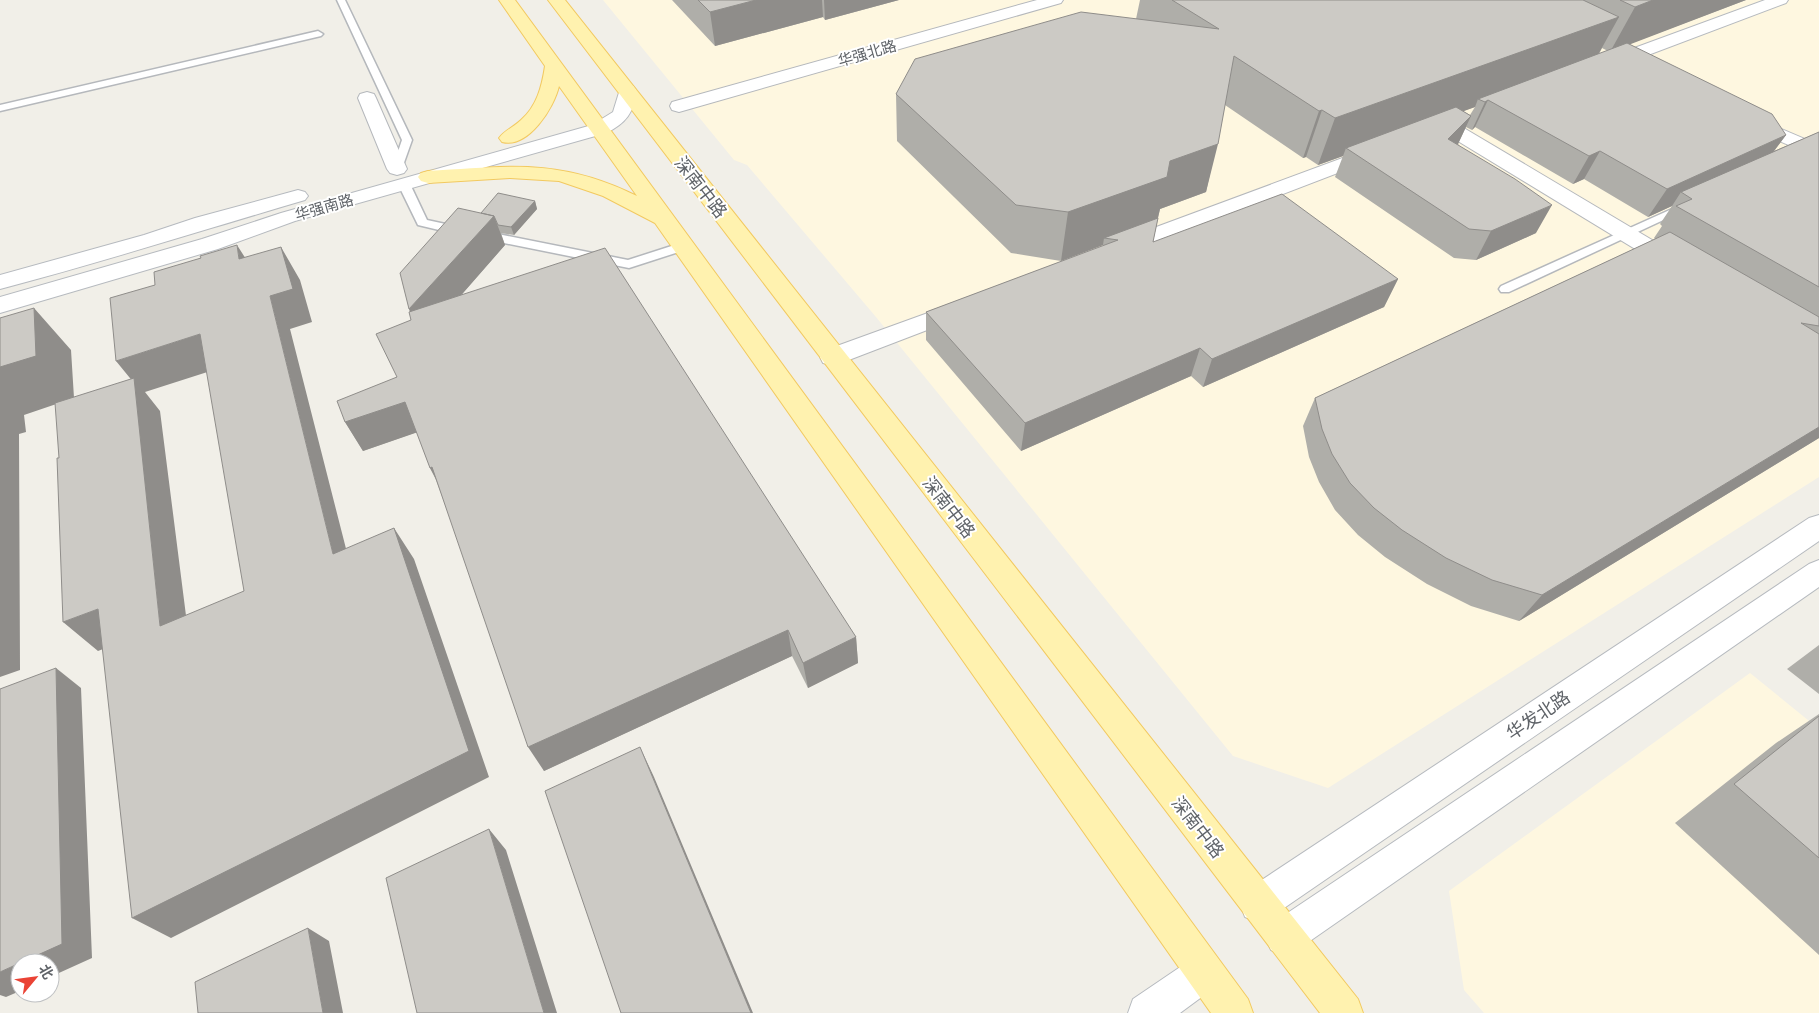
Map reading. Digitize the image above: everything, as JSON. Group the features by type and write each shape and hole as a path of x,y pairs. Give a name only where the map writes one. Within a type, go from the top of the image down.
{"main road":[{"path":"507,0 1234,1013"},
{"name":"深南中路","path":"556,0 1344,1013"},
{"name":"华强北路","path":"679,106 1055,0"},
{"path":"1640,74 1601,62 1780,0"},
{"name":"华强南路","path":"0,305 210,244 288,218 509,138 528,125 539,113 549,91 554,66"},
{"name":"华强南路","path":"0,282 152,240 202,223 400,176 428,177 598,129 611,124 622,113 627,103 627,90"},
{"path":"367,98 400,176"},
{"path":"1473,115 1436,129 1626,233 1693,274"},
{"path":"1739,117 1816,148"},
{"path":"1105,254 1390,146"},
{"path":"428,177 520,172 557,174 581,180 615,193 665,222"},
{"path":"832,357 976,303"},
{"name":"华发北路","path":"1258,904 1819,526"},
{"path":"1284,937 1819,572"},
{"path":"1147,1013 1205,972"}],"lane":[{"path":"341,0 407,140 400,176 422,223 629,264 684,246"},
{"path":"0,108 318,34"},
{"path":"1793,156 1816,148"},
{"path":"1505,289 1696,201"}],"shaded area":[{"path":"603,0 1819,0 1819,477 1328,788 1233,756 876,317 747,165 734,160"},
{"path":"1750,673 1819,729 1819,1013 1484,1013 1464,990 1449,891"}],"building":[{"path":"698,0 756,0 710,12"},
{"path":"1172,0 1583,0 1619,17 1335,118 1322,110 1319,111 1234,56 1218,144 1170,161 1167,177 1068,212 1016,205 896,94 915,59 1081,12 1219,29"},
{"path":"1620,0 1653,0 1635,7"},
{"path":"1627,43 1772,114 1786,135 1667,189 1600,151 1589,156 1488,100 1485,102 1478,99"},
{"path":"1456,107 1471,116 1448,139 1515,179 1552,205 1491,231 1469,229 1346,148"},
{"path":"1819,132 1819,287 1676,206 1692,199 1681,192"},
{"path":"498,193 535,201 511,227 498,225 494,216 481,213"},
{"path":"1282,194 1398,279 1212,359 1200,348 1025,423 926,312 1118,240 1104,238 1158,218 1153,242"},
{"path":"458,208 494,216 409,309 400,273"},
{"path":"1670,232 1819,317 1819,326 1801,323 1819,334 1819,427 1542,595 1492,580 1446,558 1402,530 1374,508 1350,483 1332,454 1322,429 1315,398"},
{"path":"237,245 239,259 281,247 293,289 270,296 333,554 394,528 469,751 132,918 98,609 63,622 57,458 59,458 55,403 134,378 160,626 244,591 200,334 116,361 110,298 155,285 154,272"},
{"path":"605,248 856,637 803,663 788,630 528,747 432,467 430,468 405,402 345,422 337,401 397,377 376,334 411,320 409,312"},
{"path":"34,308 36,356 0,367 0,318"},
{"path":"56,668 62,944 42,953 10,953 10,967 0,972 0,689"},
{"path":"1819,716 1819,858 1734,784"},
{"path":"640,747 751,1013 621,1013 545,791"},
{"path":"489,829 544,1013 417,1013 386,878"},
{"path":"308,928 323,1013 198,1013 195,982"}]}
